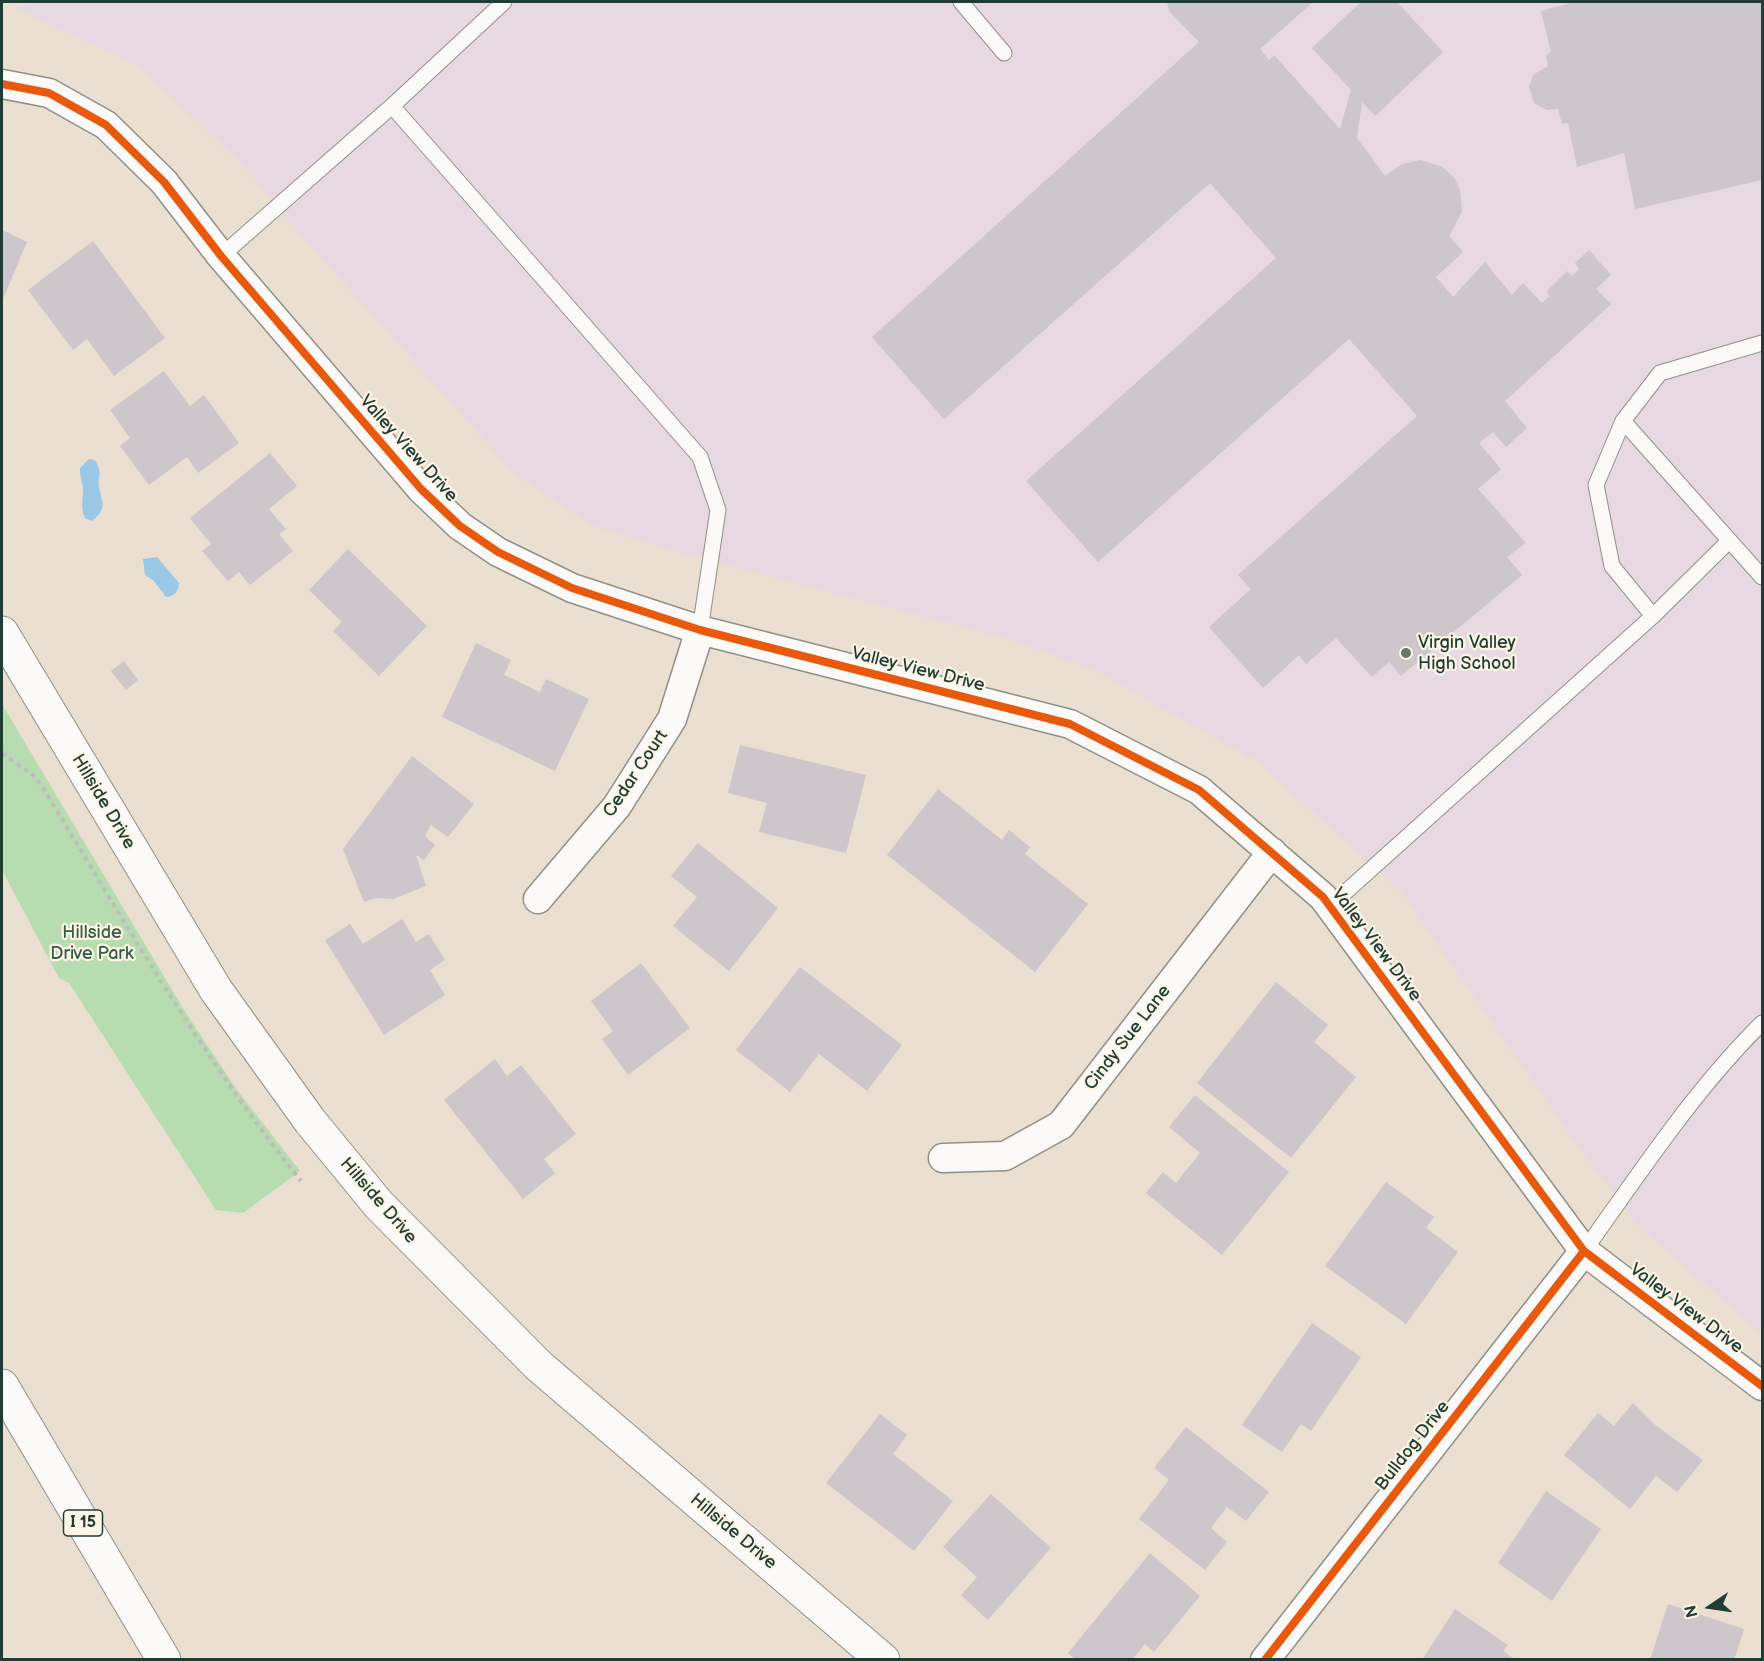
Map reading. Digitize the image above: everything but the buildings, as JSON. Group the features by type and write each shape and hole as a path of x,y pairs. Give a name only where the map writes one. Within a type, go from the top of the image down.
{"main road":[{"name":"Hillside Drive","path":"2,633 216,990 310,1121 379,1205 539,1366 883,1659"},
{"name":"I 15","path":"2,1386 164,1659"}],"street":[{"name":"Valley View Drive","path":"2,84 50,93 106,124 164,182 221,256 421,489 460,526 498,552 572,588 700,630 1070,724 1199,790 1323,897 1584,1251 1762,1386"},
{"name":"Cedar Court","path":"538,898 616,806 672,719 700,630"},
{"name":"Cindy Sue Lane","path":"943,1158 1005,1156 1060,1125 1272,852"},
{"name":"Bulldog Drive","path":"1265,1659 1584,1251"}],"lane":[{"path":"221,256 392,106 504,2"},
{"path":"961,2 1004,53"},
{"path":"392,106 700,457 718,510 700,630"},
{"path":"1653,616 1612,566 1596,485 1623,421 1660,373 1762,343"},
{"path":"1623,421 1762,577"},
{"path":"1330,906 1653,616 1729,541"},
{"path":"1584,1251 1664,1140 1744,1041 1762,1023"}],"path":[{"path":"2,753 33,775 41,784 202,1048 251,1118 301,1181"}],"shaded area":[{"name":"Virgin Valley High School","path":"37,2 1762,2 1762,1334 1637,1225 1576,1143 1402,893 1258,762 1095,670 1003,637 688,555 594,526 515,474 302,236 241,163 139,66 15,7"}],"green space":[{"name":"Hillside Drive Park","path":"2,704 184,1010 237,1090 300,1171 243,1213 216,1210 69,983 59,978 2,870"}],"water":[{"path":"89,459 95,460 99,469 103,505 92,521 85,518 83,514 83,487 80,470"},
{"path":"157,557 179,583 177,591 172,596 166,597 153,580 145,575 143,559"}],"cycle path":[{"path":"2,84 49,93 106,125 164,182 221,256 421,489 460,526 498,552 572,588 700,630 1070,724 1199,790 1323,897 1584,1251 1762,1386"},
{"path":"1265,1660 1584,1251"}],"place":[{"name":"Virgin Valley High School","path":"1406,653"}]}
